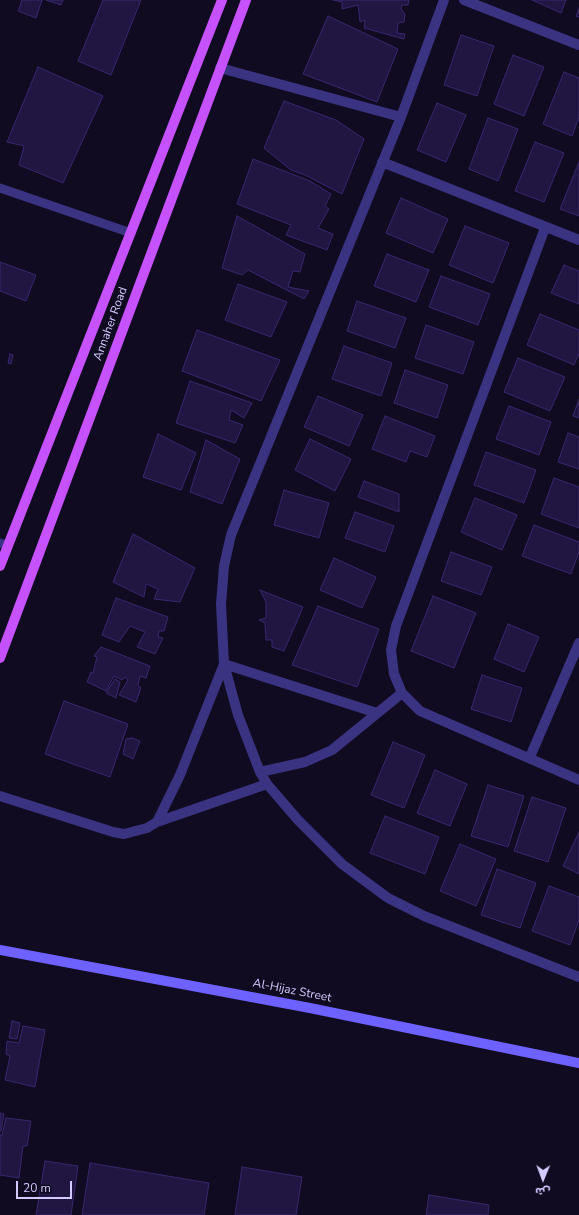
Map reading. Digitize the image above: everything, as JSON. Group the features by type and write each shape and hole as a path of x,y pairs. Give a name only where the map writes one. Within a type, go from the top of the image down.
{"main road":[{"name":"Annaher Road","path":"0,566 4,544 131,234 222,0"},
{"name":"Annaher Road","path":"0,658 246,0"},
{"name":"Al-Hijaz Street","path":"0,950 310,1008 579,1063"}],"street":[{"path":"444,0 382,162 231,535 224,566 221,604 224,664 238,715 260,772 267,784 298,820 342,864 388,898 424,916 579,977"},
{"path":"464,0 579,45"},
{"path":"220,68 400,116"},
{"path":"382,162 579,240"},
{"path":"546,228 396,626 391,650 394,674 402,692 420,711 530,757 579,780"},
{"path":"530,757 579,643"},
{"path":"224,664 377,714"},
{"path":"157,822 180,775 224,664"},
{"path":"260,772 305,762 332,750 402,692"},
{"path":"0,796 113,832 124,834 136,832 157,822 267,784"}],"lane":[{"path":"0,188 131,234"}],"building":[{"path":"22,0 42,0 36,18 18,11"},
{"path":"46,0 63,0 61,5"},
{"path":"103,0 141,0 111,75 78,61"},
{"path":"333,0 409,0 408,5 402,5 401,9 405,14 404,22 398,23 397,33 405,34 404,39 364,28 365,20 360,22 358,5 342,9 342,2"},
{"path":"532,0 566,0 561,13"},
{"path":"579,8 579,17 576,16"},
{"path":"328,16 398,49 377,102 303,74"},
{"path":"461,35 494,46 477,96 444,85"},
{"path":"513,55 544,67 524,116 494,104"},
{"path":"38,67 103,96 63,183 19,165 24,146 7,142"},
{"path":"564,72 579,78 579,117 572,136 543,124"},
{"path":"284,101 336,120 364,139 342,194 305,175 291,170 264,148"},
{"path":"437,103 466,115 446,162 417,150"},
{"path":"488,118 518,129 498,181 469,169"},
{"path":"535,142 564,153 544,202 515,191"},
{"path":"253,159 310,181 331,194 325,206 329,209 318,228 333,234 327,250 286,235 291,225 237,204"},
{"path":"579,162 579,216 560,209"},
{"path":"401,198 448,219 433,253 386,233"},
{"path":"237,216 305,254 300,272 293,271 288,287 309,291 304,299 248,270 242,275 222,268"},
{"path":"465,226 509,243 493,283 449,265"},
{"path":"387,254 429,270 416,302 374,286"},
{"path":"0,262 36,275 26,301 0,291"},
{"path":"564,265 579,271 579,304 551,293"},
{"path":"441,276 490,294 478,325 429,307"},
{"path":"238,284 287,302 271,337 225,320"},
{"path":"357,301 406,318 395,348 347,331"},
{"path":"540,314 579,330 579,353 574,365 527,345"},
{"path":"426,325 474,342 463,374 415,358"},
{"path":"197,330 280,360 261,401 182,371"},
{"path":"344,346 392,363 381,396 332,379"},
{"path":"10,354 13,355 11,364 8,363"},
{"path":"518,358 565,377 550,411 504,392"},
{"path":"405,370 448,385 437,418 394,403"},
{"path":"190,381 252,403 244,418 231,410 229,420 243,425 235,443 176,423"},
{"path":"318,396 363,415 349,446 304,427"},
{"path":"579,399 579,418 573,416"},
{"path":"509,406 551,422 539,455 496,439"},
{"path":"385,416 435,436 427,457 410,451 406,462 372,449"},
{"path":"568,433 579,437 579,469 558,462"},
{"path":"158,434 196,453 181,490 143,477"},
{"path":"310,439 351,459 335,491 295,470"},
{"path":"206,440 240,459 222,504 190,492"},
{"path":"486,452 536,470 524,503 474,485"},
{"path":"554,478 579,487 579,528 541,514"},
{"path":"364,481 399,494 399,512 358,497"},
{"path":"284,490 329,503 319,538 274,525"},
{"path":"475,498 517,515 502,550 461,532"},
{"path":"355,512 394,526 385,552 345,538"},
{"path":"534,525 579,542 579,552 571,574 522,556"},
{"path":"133,534 195,568 180,602 154,599 158,589 146,584 144,597 113,582"},
{"path":"451,552 492,567 481,595 441,581"},
{"path":"334,558 376,577 362,608 320,590"},
{"path":"260,590 303,607 284,651 272,647 272,640 266,640 265,623 259,620 266,618 266,602"},
{"path":"433,596 476,613 454,668 411,651"},
{"path":"116,598 168,617 164,631 159,631 158,637 163,638 155,654 137,647 145,632 130,626 119,642 102,635"},
{"path":"318,606 379,629 357,687 292,665"},
{"path":"508,624 539,637 524,672 494,659"},
{"path":"101,647 150,666 146,678 140,676 138,685 141,688 136,702 119,695 128,680 125,677 122,680 114,676 106,691 87,682 91,672 93,673 97,657 94,656"},
{"path":"482,675 522,688 511,722 471,709"},
{"path":"115,679 120,682 116,698 106,693"},
{"path":"64,701 128,724 110,777 45,754"},
{"path":"132,738 140,741 133,759 123,754 126,739"},
{"path":"393,742 425,755 404,808 371,795"},
{"path":"435,770 467,784 450,826 417,813"},
{"path":"488,785 524,796 508,847 471,836"},
{"path":"532,797 566,808 548,862 514,851"},
{"path":"385,816 439,837 425,874 370,853"},
{"path":"579,832 579,874 563,866"},
{"path":"460,844 496,859 476,906 440,891"},
{"path":"497,869 536,883 520,928 481,915"},
{"path":"549,886 579,897 579,920 570,945 532,931"},
{"path":"12,1021 20,1023 17,1039 9,1038"},
{"path":"23,1026 45,1030 35,1087 5,1080 10,1056 6,1054 7,1041 19,1043"},
{"path":"0,1113 4,1114 1,1131 0,1131"},
{"path":"6,1118 31,1121 27,1146 23,1146 19,1178 0,1175 0,1135 2,1135"},
{"path":"45,1161 78,1166 71,1215 36,1215"},
{"path":"90,1163 209,1183 204,1215 82,1215"},
{"path":"242,1167 302,1177 296,1215 235,1215"},
{"path":"429,1195 489,1205 488,1215 426,1215"}]}
